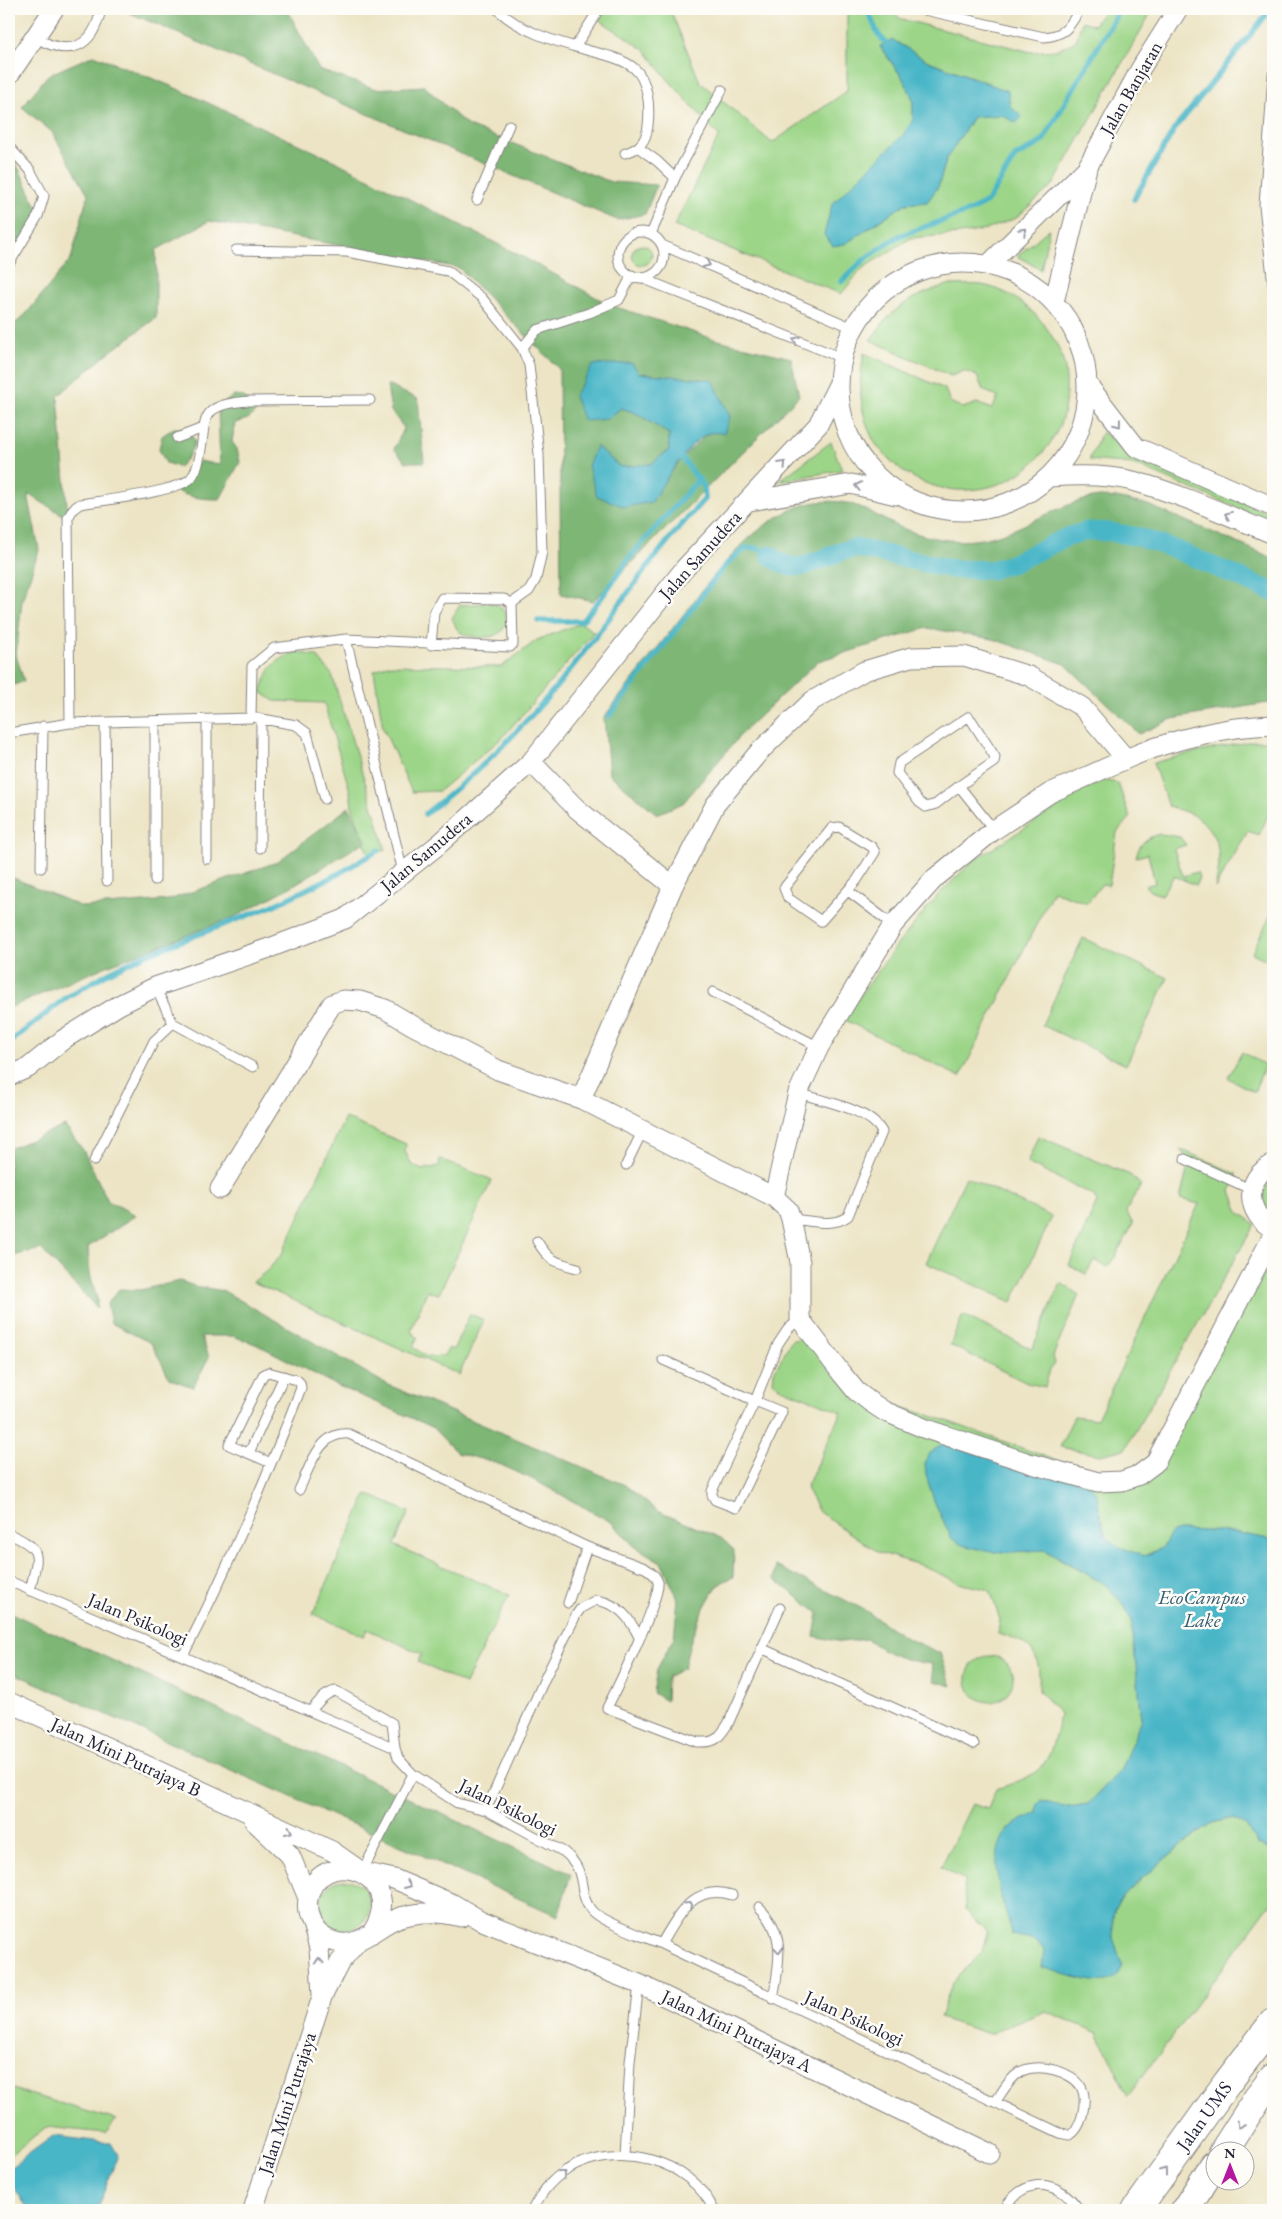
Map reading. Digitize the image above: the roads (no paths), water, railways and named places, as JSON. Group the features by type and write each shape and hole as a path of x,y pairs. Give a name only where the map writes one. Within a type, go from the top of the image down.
{"highway":[{"name":"Jalan UMS","path":"1136,2210 1227,2083 1273,2023"},
{"name":"Jalan UMS","path":"1229,2142 1273,2078"},
{"name":"Jalan UMS","path":"1185,2210 1204,2181"}],"street":[{"path":"9,75 54,9"},
{"name":"Jalan Banjaran","path":"1054,302 1087,168 1141,68 1178,9"},
{"name":"Jalan Banjaran","path":"988,265 1087,168"},
{"path":"750,501 851,484 906,497 934,508 965,511 996,507 1024,496 1049,477 1070,451 1084,419 1088,385 1079,341 1054,302 1024,279 988,265 956,263 925,269 896,282 872,302 853,328 842,358 838,385 840,412 855,449 880,480 906,497"},
{"name":"Jalan Samudera","path":"9,1076 28,1068 64,1039 119,1005 155,987 272,947 345,919 438,845 531,762 685,568 750,501 818,425 838,385"},
{"path":"1088,385 1136,447 1273,507"},
{"path":"1049,477 1081,475 1131,481 1185,498 1273,534"},
{"path":"581,1099 673,886 715,805 759,752 812,701 864,671 911,657 964,656 1029,676 1082,707 1126,760"},
{"path":"774,1198 798,1094 819,1047 894,925 935,878 994,830 1050,793 1141,753 1197,736 1259,725 1273,725"},
{"path":"531,762 577,809 673,886"},
{"path":"220,1189 332,1004 343,1000 360,1001 384,1009 498,1070 581,1099 642,1132 774,1198 788,1210 791,1219 800,1262 800,1319 856,1391 884,1411 926,1429 1032,1464 1098,1482 1122,1481 1139,1476 1155,1464 1273,1234"},
{"path":"1273,1164 1259,1175 1252,1190 1252,1203 1256,1214 1264,1224 1273,1229"},
{"name":"Jalan Mini Putrajaya B","path":"9,1702 332,1851 362,1872"},
{"path":"244,1812 290,1855 308,1898"},
{"path":"322,1997 318,1948 307,1908 311,1889 324,1874 342,1868 394,1879 453,1904 480,1920"},
{"path":"322,1997 340,1962 378,1923 382,1904 376,1886 362,1872"},
{"path":"313,1927 328,1940 337,1943 364,1938 400,1918 435,1912 480,1920"},
{"name":"Jalan Mini Putrajaya A","path":"480,1920 639,1984 989,2153"},
{"name":"Jalan Mini Putrajaya","path":"253,2210 322,1997"}],"lane":[{"path":"35,38 60,49 75,47 88,40 101,9"},
{"path":"497,9 506,18 541,36 609,56 635,69 646,87 649,114 646,138 638,148 625,153"},
{"path":"575,47 596,14 596,9"},
{"path":"920,9 1044,38 1057,36 1068,28 1080,9"},
{"path":"1273,74 1264,206 1273,284"},
{"path":"651,234 675,178 722,90"},
{"path":"477,200 509,125"},
{"path":"9,147 30,170 44,196 38,216 9,264"},
{"path":"638,148 657,161 675,178"},
{"path":"842,358 636,276 620,264 619,249 628,236 636,232 651,234 662,245 853,328"},
{"path":"522,348 537,330 589,313 619,300 636,276 654,273 660,268 664,260 662,245"},
{"path":"236,250 347,252 448,271 482,298 522,348 529,365 539,454 542,552 536,579 529,591 512,603"},
{"path":"70,723 68,518 73,509 80,504 163,488 189,480 196,472 203,428 207,413 212,408 230,403 370,400"},
{"path":"177,438 203,428"},
{"path":"431,645 434,612 442,598 504,599 512,603"},
{"path":"260,848 256,718 252,666 274,648 346,639 431,645 510,647 514,644 512,603"},
{"path":"346,639 403,872"},
{"path":"968,717 995,757 994,762 959,786 936,804 926,807 919,802 897,773 897,769 900,763 968,717"},
{"path":"9,733 70,723 256,718 296,725 308,733 325,799"},
{"path":"207,720 207,859"},
{"path":"155,721 155,880"},
{"path":"105,723 107,881"},
{"path":"41,868 43,726"},
{"path":"959,786 994,830"},
{"path":"839,827 872,847 876,852 848,891 821,921 788,898 784,888 832,828 839,827"},
{"path":"848,891 894,925"},
{"path":"155,987 173,1023 253,1067"},
{"path":"713,992 819,1047"},
{"path":"94,1161 154,1041 173,1023"},
{"path":"791,1219 829,1222 842,1221 848,1216 882,1132 877,1124 865,1115 798,1094"},
{"path":"626,1165 642,1132"},
{"path":"1185,1159 1252,1190"},
{"path":"537,1241 547,1257 554,1262 577,1268"},
{"path":"663,1360 755,1401 782,1412 736,1508 715,1500 712,1491 747,1422 755,1401 778,1344 788,1329 800,1319"},
{"path":"183,1656 272,1463 301,1388 297,1380 268,1372 263,1375 229,1445 272,1463"},
{"path":"249,1453 284,1376"},
{"path":"299,1490 324,1442 339,1433 349,1434 587,1547 645,1568 653,1573 658,1581 657,1591 640,1637 607,1708 697,1742 710,1743 719,1737 728,1724 780,1608"},
{"path":"9,1534 28,1542 35,1552 37,1559 30,1591"},
{"path":"568,1603 587,1547"},
{"name":"Jalan Psikologi","path":"9,1581 395,1748 398,1758 413,1774 457,1803 486,1810 564,1852 573,1859 579,1869 588,1904 599,1917 661,1944 996,2101 1052,2130 1066,2135 1073,2133 1078,2126 1084,2100 1080,2085 1072,2078 1048,2068 1036,2067 1027,2068 1012,2078 996,2101"},
{"path":"486,1810 545,1678 581,1608 596,1600 617,1607 630,1618 640,1637"},
{"path":"761,1648 974,1744"},
{"path":"311,1711 329,1693 336,1692 392,1723 395,1748"},
{"path":"362,1872 413,1774"},
{"path":"661,1944 682,1911 697,1898 713,1892 732,1895"},
{"path":"758,1908 770,1921 780,1949 773,1998"},
{"path":"625,2155 630,2062 639,1984"},
{"path":"532,2210 542,2192 567,2170 598,2157 625,2155 664,2163 692,2181 714,2210"},
{"path":"1004,2210 1011,2198 1021,2190 1039,2185 1057,2188 1072,2199 1079,2210"}],"water":[{"path":"893,40 928,61 1008,91 1010,106 1022,117 1016,123 1002,115 973,117 947,158 938,187 927,202 905,204 845,244 833,246 824,235 832,204 903,135 913,120 913,99 904,80 880,46"},
{"path":"632,363 639,373 713,380 730,417 724,433 709,433 685,453 652,502 625,507 597,496 588,466 596,446 620,467 651,464 669,450 669,434 636,413 621,408 607,419 584,421 574,396 593,365"},
{"name":"EcoCampus Lake","path":"942,1444 1089,1484 1097,1495 1102,1526 1107,1539 1120,1547 1144,1556 1162,1548 1172,1532 1179,1530 1234,1532 1273,1540 1273,1850 1258,1845 1246,1825 1233,1818 1211,1824 1174,1851 1131,1889 1115,1908 1113,1928 1122,1964 1117,1975 1111,1980 1086,1980 1042,1967 1044,1950 1032,1939 1013,1935 998,1882 997,1855 1007,1831 1025,1818 1037,1813 1038,1804 1041,1801 1062,1808 1088,1804 1120,1771 1142,1719 1131,1620 1124,1605 1106,1585 1044,1550 995,1553 962,1545 952,1539 935,1503 926,1475 925,1464 928,1455"},
{"path":"53,2136 111,2143 118,2155 97,2210 28,2210 10,2180 11,2167"}],"waterway":[{"path":"867,9 878,34 886,43"},
{"path":"842,281 866,258 899,236 970,211 987,202 1015,157 1042,142 1120,9"},
{"path":"1134,199 1174,130 1271,9"},
{"path":"425,814 480,768 530,717 579,658 666,543 705,499 704,487 682,458"},
{"path":"538,621 582,621 602,597 629,558 699,479"},
{"path":"770,555 781,563 792,567 812,564 844,550 857,548 952,569 991,570 1011,564 1067,537 1087,531 1111,532 1139,537 1174,549 1273,592"},
{"path":"609,716 724,567 745,549 756,548 770,555"},
{"path":"9,1043 67,997 108,973 145,955 272,906 338,874 379,850"}]}
